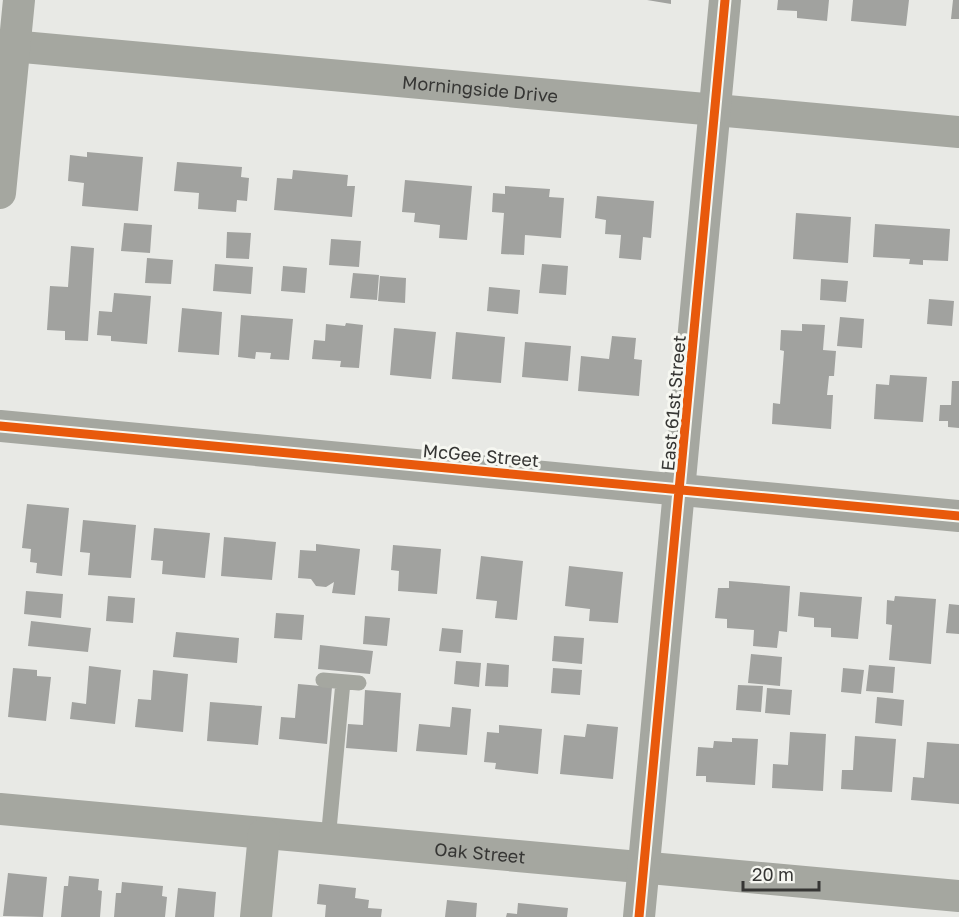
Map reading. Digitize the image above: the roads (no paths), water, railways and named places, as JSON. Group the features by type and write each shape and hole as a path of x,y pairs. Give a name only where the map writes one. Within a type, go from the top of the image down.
{"street":[{"path":"0,193 7,46 19,0"},
{"name":"East 61st Street","path":"639,917 681,490 725,0"},
{"name":"Morningside Drive","path":"7,46 959,132"},
{"name":"McGee Street","path":"0,426 959,516"},
{"name":"Oak Street","path":"0,809 959,896"},
{"path":"256,917 264,834"}],"lane":[{"path":"323,680 359,683"},
{"path":"328,840 343,682"}]}
